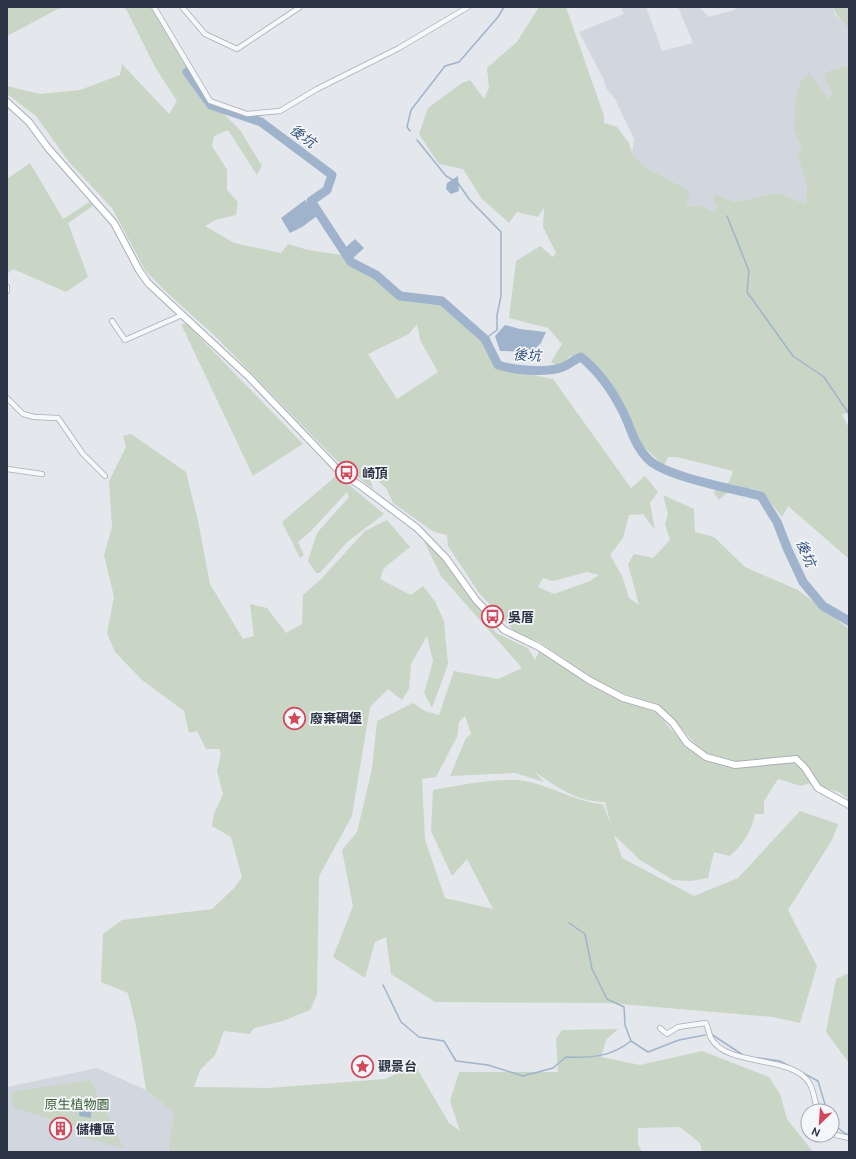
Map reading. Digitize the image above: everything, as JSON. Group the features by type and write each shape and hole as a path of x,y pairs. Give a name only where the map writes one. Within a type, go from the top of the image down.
{"street":[{"path":"154,7 210,101 247,114 280,111 317,88 399,48 468,7"},
{"path":"182,7 205,34 237,49 300,7"},
{"path":"7,102 29,122 48,148 100,204 114,223 139,270 148,283 248,376 341,474 361,486 417,528 446,558 476,600 504,630 539,647 589,680 623,698 657,708 673,723 687,743 706,757 735,765 796,759 805,768 818,788 849,805"},
{"path":"7,291 8,287"},
{"path":"112,321 125,340 182,315"},
{"path":"7,398 23,414 34,417 58,418 83,454 104,476"},
{"path":"7,468 42,474"},
{"path":"660,1028 667,1034 678,1027 706,1023 712,1039 734,1055 762,1060 794,1071 809,1084 815,1103"}],"shaded area":[{"path":"621,7 646,7 662,51 693,43 678,7 700,7 708,17 735,10 736,7 833,7 835,15 847,26 849,31 849,65 828,71 824,77 832,95 829,99 810,76 794,131 801,145 798,158 807,184 806,204 781,194 773,194 734,202 714,194 718,206 714,213 699,205 690,207 686,204 685,188 643,166 632,153 634,139 615,99 606,88 604,80 579,32 624,14"},
{"path":"97,1068 146,1090 174,1113 168,1152 7,1152 7,1087"}],"green space":[{"path":"7,7 66,7 58,9 7,36"},
{"path":"120,7 154,7 185,57 201,91 240,130 262,166 257,175 228,130 214,136 212,146 227,170 227,190 238,202 236,215 215,220 205,226 234,243 281,253 288,244 308,250 342,255 416,300 435,298 482,339 502,369 553,379 631,488 645,476 658,492 650,503 655,530 643,514 629,515 623,538 610,555 622,576 629,598 639,605 628,564 634,554 653,558 670,540 665,524 668,514 663,495 694,509 695,532 714,537 745,567 798,590 849,629 849,800 839,792 817,786 803,762 738,762 723,760 704,754 673,719 641,701 600,683 540,642 516,633 479,593 448,546 447,535 434,532 393,503 386,488 368,471 373,489 335,459 215,336 164,290 145,270 112,208 69,162 36,116 7,94 7,86 40,94 80,90 120,75 122,64 169,114 177,101 155,67 126,9","holes":["417,324 420,340 438,372 397,399 368,354 409,334","587,572 599,575 590,581 554,594 538,587 543,578 553,581"]},
{"path":"539,7 566,7 604,116 604,123 617,127 629,143 632,153 643,166 685,188 690,195 686,203 690,207 699,205 714,213 718,206 714,200 714,194 734,202 773,194 781,194 806,204 807,184 798,158 801,145 794,131 796,98 801,80 809,73 829,99 832,94 824,77 828,71 849,65 849,413 842,414 849,428 849,559 788,506 782,517 762,491 739,488 724,495 719,500 713,492 729,482 733,471 677,457 668,457 664,466 642,445 620,398 590,361 570,356 559,367 551,362 562,344 548,328 509,318 516,261 540,246 553,257 556,253 543,227 544,208 538,217 517,212 509,223 482,199 463,169 439,164 419,134 428,108 462,83 470,80 484,99 489,88 487,68 517,42"},
{"path":"833,7 849,7 849,31 834,11"},
{"path":"30,163 63,219 91,201 93,206 68,223 88,277 66,292 13,269 7,274 7,179"},
{"path":"181,324 187,324 303,444 253,476"},
{"path":"131,434 186,472 198,521 210,584 243,639 254,636 250,604 267,608 286,633 302,624 303,595 322,578 365,531 387,520 410,547 384,568 380,579 411,595 423,586 435,601 444,621 448,664 432,708 424,693 433,661 427,636 411,664 409,689 402,700 388,689 370,707 352,816 319,876 317,995 310,1010 283,1021 254,1028 250,1034 224,1031 215,1055 200,1070 194,1087 269,1088 385,1079 415,1065 449,1123 460,1131 450,1101 459,1072 558,1072 556,1039 562,1030 618,1029 606,1040 601,1057 640,1065 702,1051 769,1077 780,1094 787,1119 800,1136 800,1143 806,1143 813,1152 702,1152 700,1143 680,1127 638,1128 638,1144 642,1152 168,1152 174,1113 146,1090 136,1026 128,993 101,982 103,934 122,920 212,909 235,887 242,877 231,837 212,826 214,814 223,794 217,771 221,754 219,749 206,749 197,731 189,733 184,711 142,680 115,652 107,633 114,597 104,555 112,527 109,481 126,447 123,436"},
{"path":"337,475 384,514 347,542 320,573 316,573 308,561 317,533 349,497 347,492 311,531 298,542 304,555 300,558 282,522"},
{"path":"423,539 437,549 477,603 496,633 528,648 535,660 540,649 585,679 654,710 688,748 716,764 732,765 793,761 803,771 810,783 801,786 778,779 764,801 764,814 755,814 749,832 739,847 730,856 714,852 708,878 691,881 673,880 640,860 614,835 622,858 694,896 738,878 800,811 838,824 832,840 788,910 817,966 800,1023 773,1017 608,1003 435,1002 391,974 386,937 375,942 365,978 333,957 353,906 342,850 357,832 372,769 377,721 413,703 425,711 439,715 454,671 498,679 522,668 441,576","holes":["465,716 471,734 466,738 450,776 515,773 544,782 534,771 550,783 576,796 605,802 611,825 603,804 581,800 538,784 516,780 495,780 433,790 431,831 452,876 467,859 493,909 445,898 425,840 422,779 436,777 457,737 459,722"]},
{"path":"849,973 849,1063 826,1032 836,979"},
{"name":"原生植物園","path":"90,1080 124,1148 80,1137 81,1128 14,1108 11,1092"}],"water":[{"path":"458,176 459,191 451,194 446,189 447,183"},
{"path":"305,200 317,216 302,227 290,233 281,218"},
{"path":"355,239 364,248 351,260 344,249"},
{"path":"505,325 520,329 546,332 541,343 532,352 500,351 495,336"},
{"path":"80,1101 92,1102 91,1118 79,1116"}],"waterway":[{"path":"410,131 407,127 411,110 445,66 459,62 498,17 504,7"},
{"name":"後坑","path":"187,72 211,105 261,122 332,175 327,190 311,201 351,262 376,275 400,296 442,301 485,339 498,365 537,371 553,370 567,365 581,357 593,368 614,395 636,443 649,460 670,472 685,477 761,496 777,522 803,582 823,606 849,621"},
{"path":"417,140 446,176 453,180"},
{"path":"458,183 469,199 501,232 501,296 497,315 497,330 485,339"},
{"path":"727,216 749,271 747,292 793,356 824,377 849,414"},
{"path":"569,923 585,934 592,969 607,999 624,1007 625,1025 631,1041"},
{"path":"383,985 401,1022 419,1037 444,1041 456,1061 488,1065 523,1076 553,1068 566,1057 592,1057 616,1050 631,1041 648,1052 679,1040 705,1035"},
{"path":"711,1034 743,1055"},
{"path":"758,1058 780,1061 789,1066"},
{"path":"803,1073 818,1081 825,1103"},
{"path":"840,1129 849,1135"}],"place":[{"name":"崎頂","path":"347,473"},
{"name":"吳厝","path":"493,617"},
{"name":"廢棄碉堡","path":"295,718"},
{"name":"觀景台","path":"362,1066"},
{"name":"儲槽區","path":"61,1129"}]}
